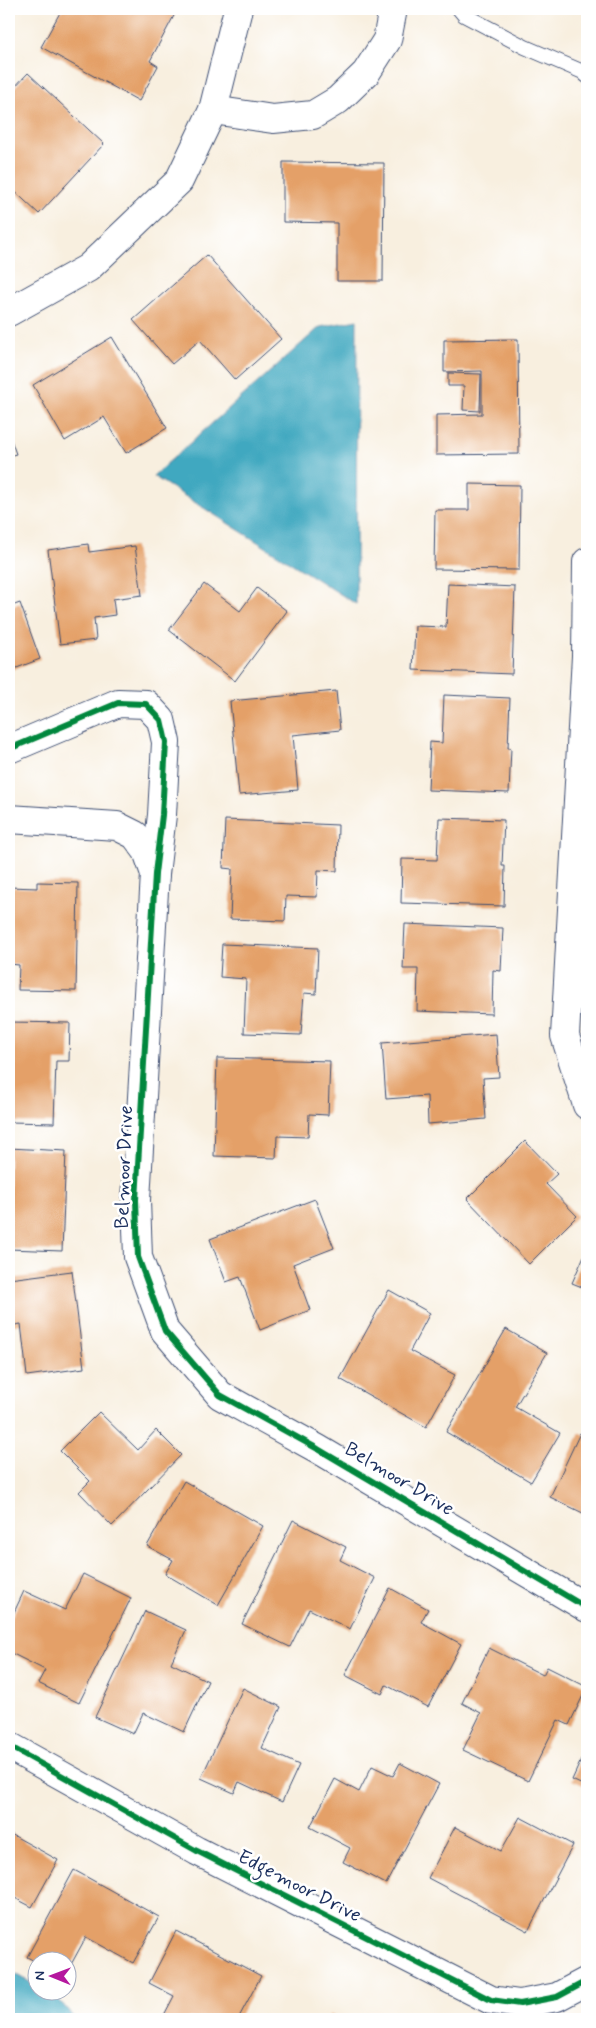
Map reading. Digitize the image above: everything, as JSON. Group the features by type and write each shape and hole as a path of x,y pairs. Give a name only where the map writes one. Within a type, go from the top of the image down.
{"street":[{"path":"9,312 88,268 179,181 213,110 238,9"},
{"path":"213,110 273,119 313,115 338,100 366,73 387,40 393,9"},
{"path":"587,562 587,656 565,1036 587,1105"},
{"name":"Belmoor Drive","path":"9,749 118,703 146,704 160,720 166,742 162,815 154,874 136,1200 138,1257 165,1331 220,1395 318,1448 587,1608"},
{"path":"9,819 117,826 135,835 147,851 154,874"},
{"name":"Edgemoor Drive","path":"9,1746 197,1850 491,2000 520,2004 557,1997 587,1982"}],"lane":[{"path":"459,9 464,15 525,48 583,72 587,76"}],"water":[{"path":"357,320 356,604 153,476 320,327"},
{"path":"9,1970 28,1981 28,2000 58,2000 76,2019 9,2019"}],"building":[{"path":"62,9 91,9 98,13 101,9 177,10 150,61 158,66 139,101 41,47"},
{"path":"28,73 104,144 39,214 9,186 9,93"},
{"path":"283,162 384,163 383,281 337,281 337,223 283,222"},
{"path":"207,255 281,339 235,380 200,340 172,364 133,320"},
{"path":"112,337 167,428 126,453 104,417 65,441 33,385"},
{"path":"518,339 519,454 436,455 436,415 482,414 482,371 444,372 444,340"},
{"path":"448,373 481,374 480,411 463,410 464,386 448,386"},
{"path":"9,434 16,454 9,456"},
{"path":"469,484 520,485 519,570 434,569 435,510 469,510"},
{"path":"88,544 89,552 135,546 142,595 113,599 115,615 94,618 96,640 60,644 48,550"},
{"path":"204,584 240,611 257,588 287,611 235,681 169,630"},
{"path":"448,584 515,587 512,674 413,670 415,626 446,627"},
{"path":"20,603 40,659 9,671 9,607"},
{"path":"336,691 340,730 293,735 298,790 239,795 230,701"},
{"path":"444,695 510,698 508,748 511,748 509,793 428,790 430,742 442,743"},
{"path":"439,818 504,820 502,866 505,866 504,906 401,903 402,859 437,860"},
{"path":"225,820 338,825 337,871 318,870 317,897 286,896 285,921 230,919 232,869 223,868"},
{"path":"37,882 78,883 76,991 18,990 19,965 9,964 9,887 37,888"},
{"path":"405,924 503,928 501,971 493,970 492,1014 417,1011 418,969 403,969"},
{"path":"222,944 318,948 316,994 304,993 301,1035 244,1033 246,979 220,977"},
{"path":"9,1022 70,1023 69,1061 56,1061 54,1123 9,1122"},
{"path":"496,1034 499,1077 483,1078 486,1119 428,1124 427,1096 386,1099 382,1043"},
{"path":"217,1058 330,1061 328,1115 309,1114 308,1137 277,1136 276,1158 214,1156"},
{"path":"525,1141 557,1174 546,1184 577,1216 529,1264 467,1199"},
{"path":"9,1148 66,1151 62,1251 9,1249"},
{"path":"315,1199 334,1248 293,1264 310,1310 260,1330 240,1277 226,1282 210,1239"},
{"path":"587,1249 587,1289 572,1283"},
{"path":"72,1271 84,1368 27,1376 21,1324 9,1326 9,1279"},
{"path":"389,1290 430,1313 410,1351 455,1375 426,1427 340,1379"},
{"path":"506,1329 547,1353 515,1407 560,1433 531,1482 446,1432"},
{"path":"99,1412 138,1450 156,1430 181,1455 112,1526 79,1492 90,1481 60,1451"},
{"path":"580,1433 587,1437 587,1515 550,1497"},
{"path":"184,1481 263,1526 218,1605 165,1574 173,1560 147,1546"},
{"path":"293,1520 346,1547 340,1560 375,1578 350,1629 309,1609 290,1647 242,1624"},
{"path":"83,1574 131,1598 79,1703 38,1683 45,1670 9,1652 9,1623 24,1591 65,1610"},
{"path":"390,1588 428,1609 421,1622 461,1644 428,1707 386,1685 382,1694 345,1675"},
{"path":"145,1611 186,1630 171,1663 208,1681 184,1732 143,1713 133,1734 95,1717"},
{"path":"489,1648 543,1675 547,1667 587,1687 569,1725 558,1720 528,1781 463,1750 481,1713 462,1703"},
{"path":"243,1688 281,1707 262,1748 299,1765 282,1802 239,1782 234,1793 201,1778"},
{"path":"587,1747 587,1787 572,1780"},
{"path":"400,1763 439,1784 386,1884 343,1862 350,1848 310,1827 335,1779 359,1792 372,1766 393,1776"},
{"path":"520,1817 573,1845 528,1931 428,1878 455,1827 501,1851"},
{"path":"9,1833 58,1860 32,1907 9,1895"},
{"path":"74,1870 159,1917 133,1963 86,1937 78,1952 78,1950 31,1950"},
{"path":"176,1931 261,1976 238,2019 162,2019 174,1996 149,1983"},
{"path":"331,2014 340,2019 328,2019"}],"cycle path":[{"path":"9,749 118,703 146,704 161,720 166,742 162,815 155,874 136,1200 138,1257 165,1331 220,1395 318,1449 587,1608"},
{"path":"9,1746 197,1851 491,2000 520,2004 557,1997 587,1981"}]}
